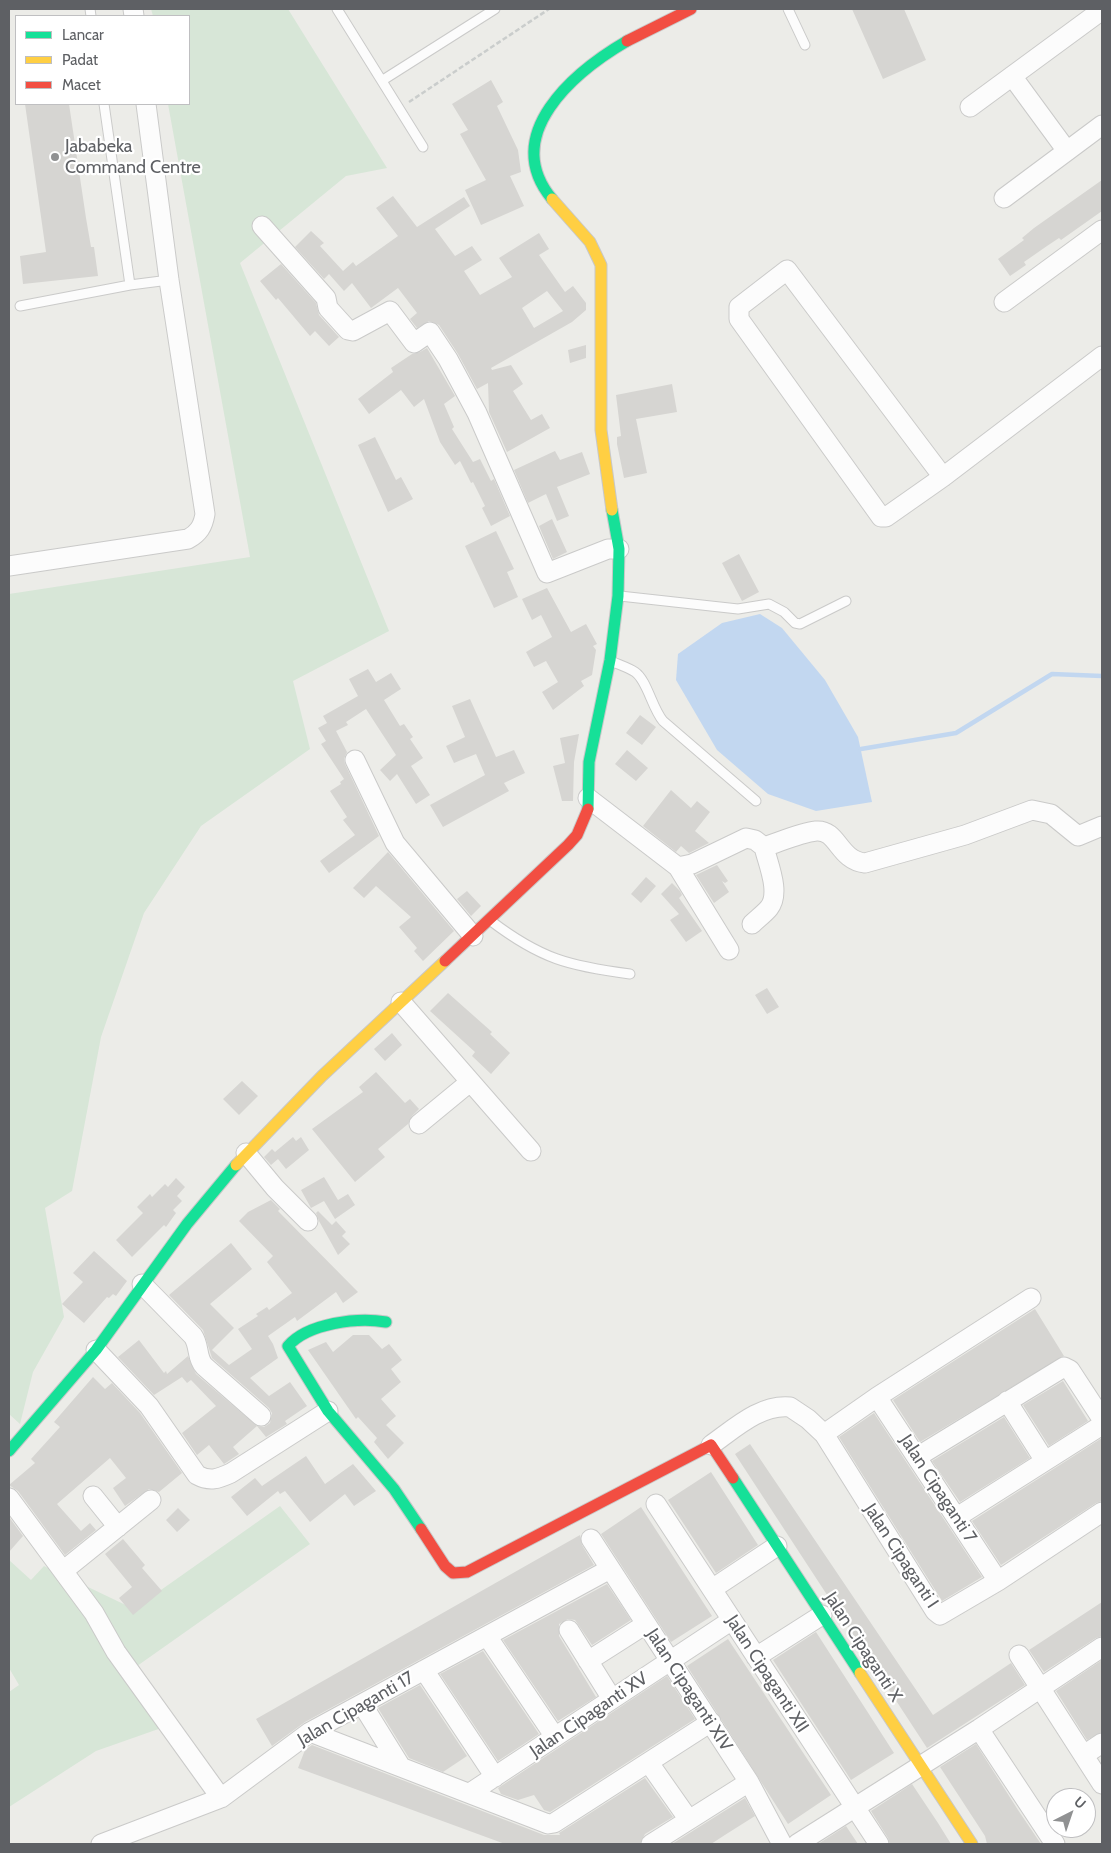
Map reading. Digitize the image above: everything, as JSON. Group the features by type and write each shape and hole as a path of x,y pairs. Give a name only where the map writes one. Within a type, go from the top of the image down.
{"street":[{"path":"9,1451 96,1350 142,1284 201,1206 246,1153 322,1076 473,936 577,835 588,812 594,734 610,660 618,596 619,549 606,481 601,430 601,265 595,247 541,183 534,163 535,135 540,119 550,107 592,65 609,51 691,9"},
{"path":"970,107 1102,10"},
{"path":"1012,76 1067,151"},
{"path":"9,566 188,539 203,524 205,514 169,280 146,105"},
{"path":"1004,198 1102,125"},
{"path":"262,226 326,298 328,308 348,330 353,331 390,311 414,343 430,332 448,359 477,414 547,573 608,549 619,549"},
{"path":"1004,302 1102,230"},
{"path":"943,477 787,270 739,307 739,319 876,513 881,517 886,517 943,477 1102,356"},
{"path":"355,760 395,842 473,936"},
{"path":"588,798 678,867 729,950"},
{"path":"764,847 817,831 827,834 847,857 856,862 865,863 965,835 1032,810 1051,814 1078,836 1102,826"},
{"path":"678,867 692,864 746,838 755,840 764,847 772,879 773,900 770,907 752,924"},
{"path":"401,1002 531,1151"},
{"path":"419,1124 470,1082"},
{"path":"246,1153 275,1188 308,1221"},
{"path":"142,1284 193,1336 198,1345 198,1358 204,1366 262,1416"},
{"path":"386,1322 373,1319 356,1319 326,1324 288,1344 328,1411 394,1489 440,1560 453,1573 467,1572 712,1445 754,1415 784,1406 797,1411 824,1434 877,1397 1031,1298"},
{"path":"96,1350 149,1406 197,1475 206,1479 215,1480 231,1473 328,1411"},
{"path":"917,1457 1064,1367 1070,1370 1102,1420"},
{"name":"Jalan Cipaganti 7","path":"877,1397 998,1581"},
{"path":"1007,1401 1045,1461"},
{"path":"957,1517 1102,1425"},
{"name":"Jalan Cipaganti I","path":"824,1434 934,1611 940,1615 998,1581 1102,1512"},
{"name":"Jalan Cipaganti X","path":"712,1445 919,1766 972,1844"},
{"path":"93,1496 118,1527"},
{"path":"9,1498 94,1613 116,1652 221,1798"},
{"path":"63,1571 151,1500"},
{"name":"Jalan Cipaganti XII","path":"656,1504 879,1844"},
{"name":"Jalan Cipaganti XIV","path":"590,1539 749,1782 782,1844"},
{"path":"712,1589 777,1546"},
{"name":"Jalan Cipaganti 17","path":"101,1844 221,1798 310,1732 610,1569"},
{"path":"756,1657 822,1615"},
{"name":"Jalan Cipaganti XV","path":"470,1793 732,1620"},
{"path":"588,1661 646,1624"},
{"path":"569,1630 612,1699"},
{"path":"487,1636 555,1737"},
{"path":"797,1844 980,1729 1102,1647"},
{"path":"1018,1655 1102,1784"},
{"path":"424,1670 495,1777"},
{"path":"362,1704 401,1767"},
{"path":"310,1732 543,1822 554,1823 711,1722"},
{"path":"980,1729 1055,1844"},
{"path":"1084,1755 1102,1743"},
{"path":"649,1763 689,1820"},
{"path":"651,1844 749,1782"}],"lane":[{"path":"337,9 383,80 422,148"},
{"path":"383,80 495,9"},
{"path":"788,9 805,45"},
{"path":"104,105 130,285"},
{"path":"20,306 130,285 169,280"},
{"path":"618,596 738,609 768,604 784,612 795,623 800,624 846,601"},
{"path":"610,660 635,672 642,679 654,711 663,721 756,801"},
{"path":"489,920 526,946 564,963 630,974"}],"path":[{"path":"400,108 549,9"}],"green space":[{"path":"151,9 288,9 387,168 346,176 240,263 389,631 293,681 310,749 201,826 144,913 101,1037 72,1191 45,1208 64,1317 33,1372 20,1424 9,1414 9,594 250,557 168,105 190,105 190,15 153,15"},
{"path":"280,1506 310,1544 130,1671 167,1726 96,1751 9,1807 9,1692 19,1685 9,1668 9,1560 31,1580 44,1566 134,1609"}],"water":[{"path":"760,614 782,628 825,680 858,737 872,802 816,811 768,794 717,750 676,680 678,654 722,623"}],"building":[{"path":"852,9 904,9 926,60 883,79"},
{"path":"491,80 503,102 497,106 518,150 521,172 510,176 524,206 481,225 465,190 486,180 460,134 468,130 452,104"},
{"path":"25,105 69,105 86,218 91,247 94,247 98,276 23,284 20,256 46,252"},
{"path":"1102,180 1102,211 1061,240 1059,238 1024,262 1026,265 1010,276 998,259 1024,240 1022,238 1034,228"},
{"path":"393,196 417,227 464,197 470,206 435,229 455,256 472,246 482,260 464,271 480,295 512,277 499,258 539,233 549,249 539,255 565,292 573,286 586,303 586,310 572,322 491,368 492,370 511,365 523,384 513,391 531,420 542,414 550,428 507,452 489,412 488,383 477,389 458,354 439,325 429,321 417,328 410,319 417,313 398,288 371,308 352,283 344,291 329,274 324,279 295,247 311,231 324,243 320,246 343,271 353,262 356,266 398,236 376,208","holes":["547,291 563,311 534,328 522,308"]},
{"path":"281,264 316,303 319,315 339,337 329,346 315,331 310,336 278,298 276,300 260,281"},
{"path":"586,345 586,358 570,363 568,350"},
{"path":"427,348 455,396 444,404 454,427 452,429 473,462 480,459 491,481 494,479 510,516 491,526 482,508 485,506 473,482 471,483 460,461 455,465 440,442 424,399 414,407 401,390 369,414 358,399 393,372 391,368 412,354"},
{"path":"672,384 677,412 636,419 647,473 624,478 617,444 617,437 621,436 616,395"},
{"path":"375,437 396,480 401,477 413,499 388,512 358,445"},
{"path":"555,451 560,460 582,452 590,474 557,487 569,516 557,521 546,494 528,503 514,470"},
{"path":"552,519 567,552 553,559 539,526"},
{"path":"496,531 514,569 507,572 518,597 494,608 465,546"},
{"path":"739,554 759,592 742,601 722,563"},
{"path":"547,588 571,632 586,624 597,644 593,646 596,650 592,675 581,681 584,686 553,710 542,692 558,682 546,661 534,667 526,652 552,637 541,615 532,620 522,599"},
{"path":"368,669 376,682 391,673 401,689 384,700 400,726 404,724 413,737 410,739 423,758 411,766 430,795 416,804 397,774 390,781 380,770 396,755 366,709 346,722 348,725 336,731 347,752 344,759 345,764 379,836 329,873 320,861 355,835 343,820 347,817 330,791 341,784 340,782 344,779 321,744 326,741 318,728 327,723 323,716 358,696 349,679"},
{"path":"470,699 496,757 514,750 525,773 504,783 509,791 443,827 430,805 485,775 476,754 454,763 446,746 465,737 452,706"},
{"path":"640,715 656,727 642,745 626,733"},
{"path":"579,734 574,762 573,801 562,801 553,766 565,763 560,738"},
{"path":"627,750 648,768 636,781 615,764"},
{"path":"671,790 691,808 697,801 710,812 695,831 709,843 689,853 681,846 676,852 643,826"},
{"path":"388,852 454,931 423,961 414,951 417,948 399,927 411,917 376,886 364,898 353,888"},
{"path":"717,865 728,881 725,883 722,881 729,892 714,903 696,875"},
{"path":"646,877 656,886 641,903 631,894"},
{"path":"672,883 680,891 682,895 679,898 702,931 686,942 670,920 679,914 661,894"},
{"path":"467,891 481,906 471,916 457,899"},
{"path":"767,988 779,1007 767,1014 755,995"},
{"path":"448,993 492,1032 490,1034 510,1053 491,1074 472,1056 475,1052 430,1011"},
{"path":"392,1033 402,1045 385,1061 374,1049"},
{"path":"376,1072 405,1103 410,1099 419,1109 412,1116 408,1124 378,1149 385,1157 355,1182 312,1129 363,1092 359,1087"},
{"path":"242,1081 258,1096 239,1115 223,1099"},
{"path":"293,1137 296,1141 301,1137 309,1150 286,1169 278,1159 271,1165 264,1157 272,1149 275,1152"},
{"path":"324,1177 338,1200 348,1194 355,1205 335,1219 324,1201 311,1208 301,1190"},
{"path":"176,1178 185,1187 177,1196 182,1201 173,1210 176,1213 166,1227 164,1225 132,1257 116,1240 143,1213 137,1207 150,1194 152,1197 165,1184 168,1187"},
{"path":"271,1200 280,1209 278,1211 358,1292 343,1303 336,1292 297,1321 295,1317 268,1336 278,1358 250,1378 269,1396 290,1382 307,1406 285,1421 287,1424 266,1437 257,1426 264,1427 270,1423 272,1413 269,1408 212,1358 203,1330 169,1295 231,1243 252,1269 210,1304 234,1328 212,1350 229,1365 252,1349 238,1329 258,1316 256,1314 267,1307 269,1310 292,1293 267,1262 273,1256 239,1221 248,1212"},
{"path":"318,1211 332,1225 336,1221 346,1232 342,1236 350,1244 338,1255 319,1221 316,1213"},
{"path":"94,1251 127,1281 116,1296 113,1294 109,1298 107,1297 84,1323 62,1304 83,1282 73,1273"},
{"path":"1035,1309 1064,1356 920,1442 893,1400"},
{"path":"353,1335 369,1335 382,1349 389,1344 402,1360 391,1369 401,1382 381,1399 396,1416 386,1425 404,1443 388,1459 374,1442 377,1438 358,1417 356,1419 308,1350 326,1342 333,1352"},
{"path":"139,1340 164,1373 166,1371 167,1374 188,1356 196,1374 257,1426 233,1447 239,1454 224,1464 209,1445 197,1455 182,1433 216,1406 191,1380 187,1383 182,1377 154,1395 118,1357"},
{"path":"93,1377 105,1389 112,1383 140,1413 182,1473 159,1492 149,1489 125,1506 113,1488 126,1478 110,1458 57,1504 81,1531 90,1523 96,1530 65,1555 18,1491 9,1485 35,1463 31,1459 60,1427 54,1422"},
{"path":"1063,1381 1088,1421 1049,1446 1023,1405"},
{"path":"874,1413 982,1577 942,1601 839,1437"},
{"path":"1004,1417 1030,1458 960,1502 932,1461"},
{"path":"1102,1438 1102,1501 1096,1503 1001,1565 972,1521"},
{"path":"750,1444 933,1715 1011,1663 1025,1685 927,1748 735,1454"},
{"path":"306,1456 325,1484 353,1464 376,1491 354,1506 345,1494 310,1522 285,1491 280,1494 278,1491 247,1516 231,1497 255,1478 262,1486"},
{"path":"711,1472 758,1545 716,1573 668,1500"},
{"path":"641,1507 712,1616 671,1642 601,1534"},
{"path":"178,1508 190,1520 177,1532 166,1520"},
{"path":"9,1517 23,1536 9,1552"},
{"path":"580,1535 582,1545 594,1565 305,1722 272,1746 256,1719"},
{"path":"123,1539 145,1565 142,1568 162,1591 133,1615 119,1598 132,1587 105,1554"},
{"path":"607,1584 631,1620 592,1645 575,1620 568,1619 559,1624 559,1636 596,1697 558,1721 503,1640"},
{"path":"1102,1602 1102,1636 1044,1672 1029,1650"},
{"path":"816,1632 894,1753 851,1780 773,1660"},
{"path":"728,1639 831,1795 788,1824 687,1666"},
{"path":"483,1651 539,1734 498,1761 440,1674"},
{"path":"1102,1660 1102,1732 1087,1740 1056,1691"},
{"path":"667,1676 695,1719 550,1812 544,1810 534,1795 518,1800 501,1794 498,1788"},
{"path":"420,1685 467,1756 443,1772 409,1758 378,1708"},
{"path":"976,1744 1041,1844 987,1844 985,1836 940,1767"},
{"path":"312,1745 544,1835 560,1835 559,1833 645,1778 673,1817 645,1834 640,1844 505,1844 298,1768 305,1750"},
{"path":"912,1784 951,1844 890,1844 871,1811"},
{"path":"745,1798 755,1816 711,1844 672,1844"},
{"path":"846,1826 858,1844 818,1844"}],"waterway":[{"path":"861,749 956,733 1052,674 1102,676"}],"traffic: fast":[{"path":"552,199 538,175 534,152 538,129 550,108 566,88 585,70 627,41"},
{"path":"588,809 589,762 610,660 618,596 619,549 612,510"},
{"path":"9,1451 96,1350 187,1224 236,1165"},
{"path":"386,1322 348,1321 320,1327 297,1338 288,1346 328,1411 394,1489 421,1529"},
{"path":"733,1478 860,1673"}],"traffic: slow":[{"path":"552,199 590,242 601,265 601,430 612,510"},
{"path":"236,1165 322,1076 445,961"},
{"path":"860,1673 972,1844"}],"traffic: jam":[{"path":"627,41 691,9"},
{"path":"445,961 568,845 577,835 588,809"},
{"path":"421,1529 445,1566 453,1573 467,1572 711,1445 733,1478"}],"place":[{"name":"Jababeka Command Centre","path":"55,157"}]}
